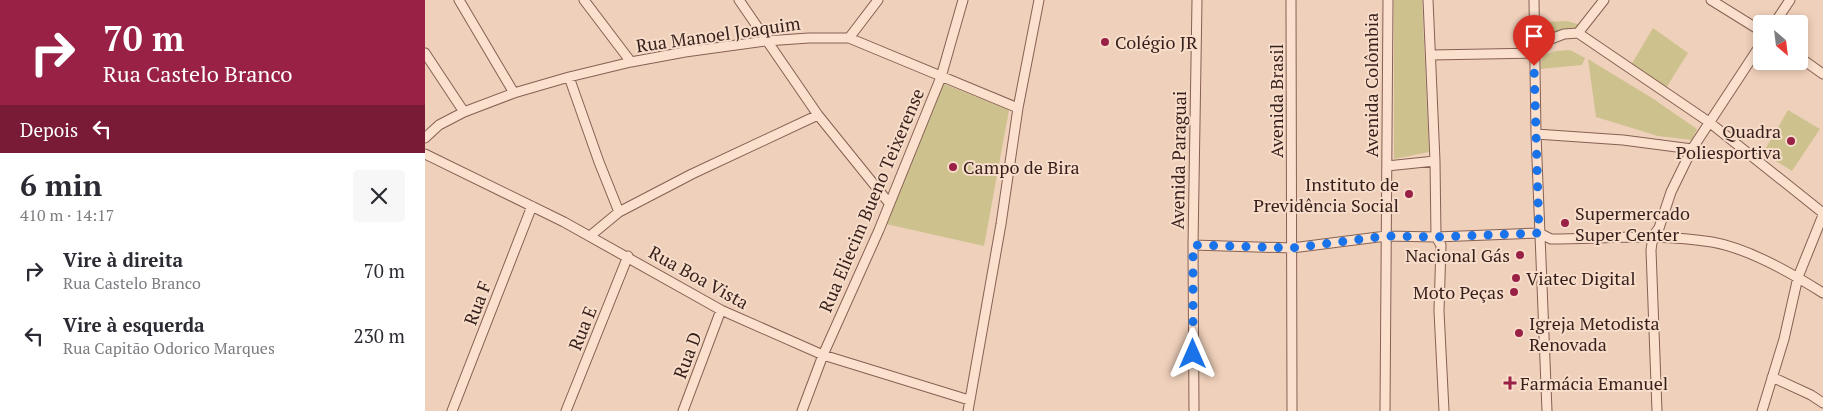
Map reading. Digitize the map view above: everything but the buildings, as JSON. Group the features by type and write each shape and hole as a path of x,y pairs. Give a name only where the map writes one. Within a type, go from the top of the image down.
{"street":[{"path":"459,0 515,93"},
{"path":"584,0 631,62"},
{"path":"739,0 818,116 889,203"},
{"path":"849,38 878,0"},
{"name":"Rua Eliecim Bueno Teixerense","path":"802,411 823,355 941,77 963,0"},
{"path":"968,411 1001,224 1018,108 1039,0"},
{"name":"Avenida Paraguai","path":"1194,411 1193,245 1197,0"},
{"name":"Avenida Brasil","path":"1291,0 1292,411"},
{"name":"Avenida Colômbia","path":"1385,411 1387,0"},
{"path":"1428,0 1435,161 1436,237 1441,245 1439,311 1444,411"},
{"path":"1534,0 1539,233 1547,411"},
{"path":"1578,33 1604,0"},
{"path":"1711,0 1753,26"},
{"path":"1781,15 1790,0"},
{"path":"1431,55 1535,49 1564,34 1578,33 1709,122 1823,214 1798,277 1783,339 1762,411"},
{"name":"Rua Manoel Joaquim","path":"425,138 439,125 464,112 515,93 631,62 766,41 849,38 1018,108"},
{"path":"425,53 464,112"},
{"path":"1657,411 1651,250 1653,236 1659,228 1671,192 1692,149 1753,56"},
{"path":"1808,63 1823,74"},
{"path":"569,78 619,212"},
{"path":"590,236 619,212 692,174 818,116"},
{"path":"1536,134 1623,140 1692,149"},
{"name":"Rua Boa Vista","path":"425,154 532,206 628,256 721,310 823,355 969,400"},
{"path":"1387,166 1435,161"},
{"name":"Rua F","path":"452,411 532,206"},
{"path":"1193,245 1292,248 1386,236 1436,237 1539,233 1551,239 1653,236 1713,242 1741,250 1798,277 1823,293"},
{"name":"Rua E","path":"566,411 628,256"},
{"name":"Rua D","path":"683,411 721,310"},
{"path":"1772,377 1811,395 1823,403"}],"shaded area":[{"path":"1394,0 1422,0 1429,152 1394,159"},
{"path":"1567,21 1584,26 1543,42 1543,22"},
{"path":"1653,28 1688,53 1666,88 1631,65"},
{"path":"1570,50 1585,58 1582,65 1540,69 1543,55 1556,51"},
{"path":"1588,59 1652,98 1697,129 1692,140 1658,136 1596,117"},
{"name":"Campo de Bira","path":"942,83 1009,110 984,246 886,224"},
{"name":"Quadra Poliesportiva","path":"1788,110 1820,129 1792,171 1763,153"}],"place":[{"name":"Colégio JR","path":"1105,42"},
{"name":"Quadra Poliesportiva","path":"1791,141"},
{"name":"Campo de Bira","path":"953,167"},
{"name":"Instituto de Previdência Social","path":"1409,194"},
{"name":"Supermercado Super Center","path":"1565,223"},
{"name":"Nacional Gás","path":"1520,255"},
{"name":"Viatec Digital","path":"1516,278"},
{"name":"Moto Peças","path":"1514,292"},
{"name":"Igreja Metodista Renovada","path":"1519,333"},
{"name":"Farmácia Emanuel","path":"1510,383"}],"route":[{"path":"1193,354 1193,245 1292,248 1386,236 1436,237 1539,233 1534,66"}]}
